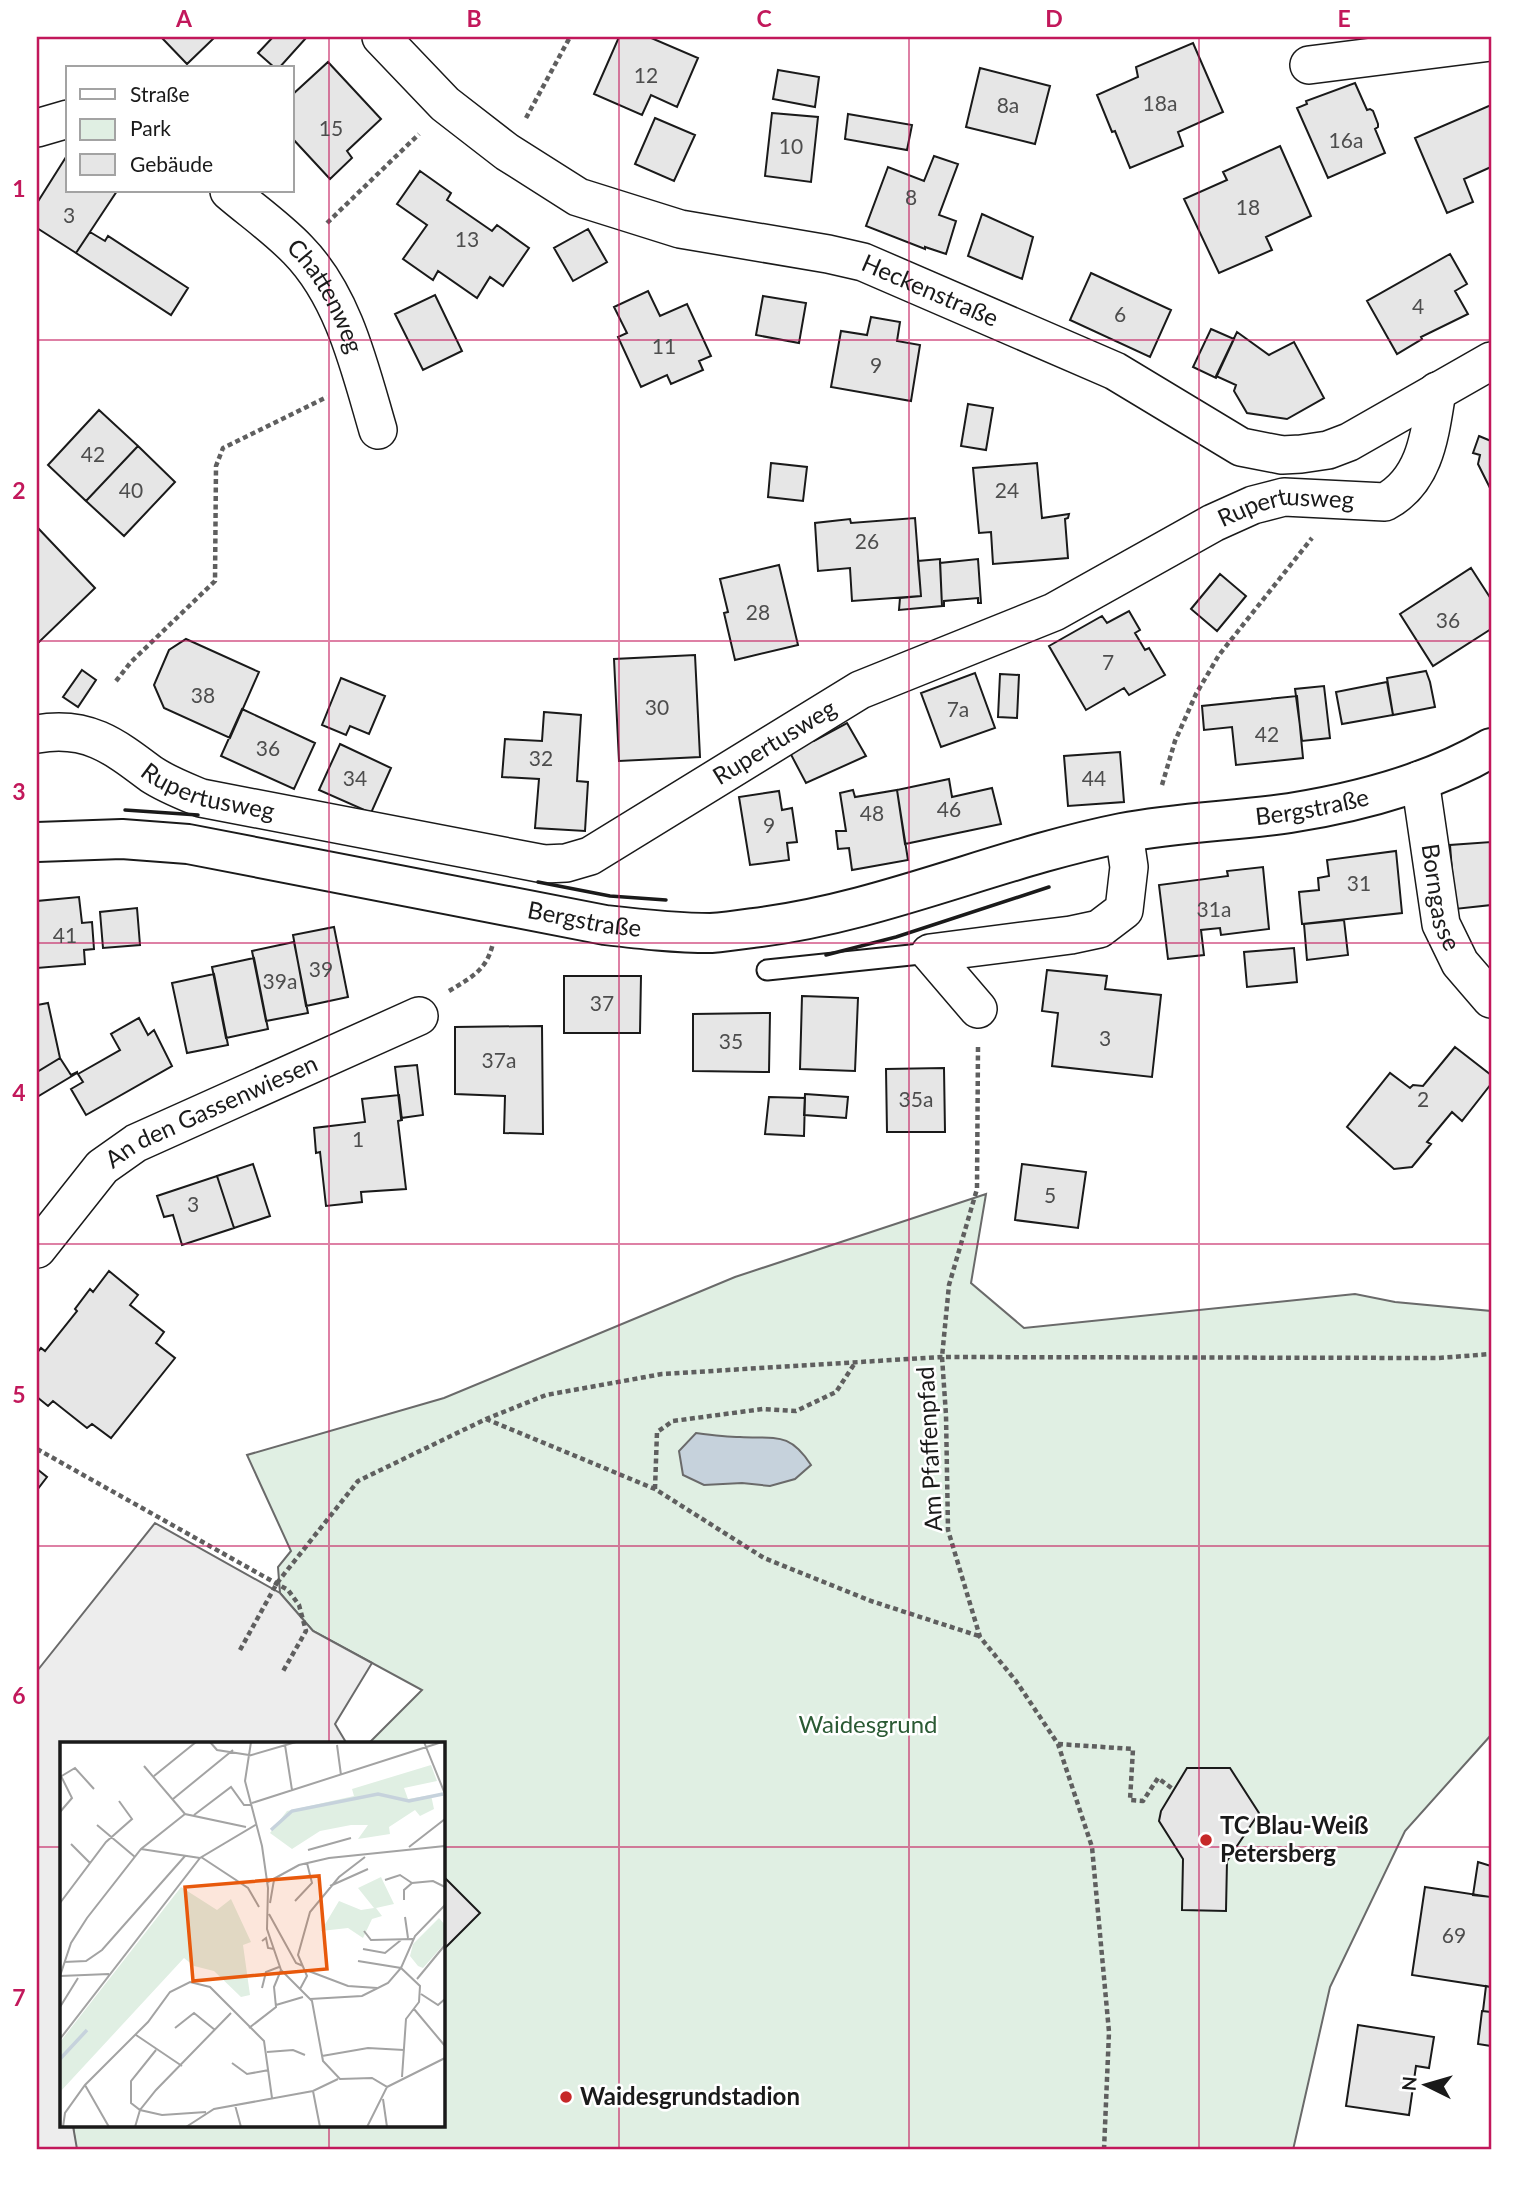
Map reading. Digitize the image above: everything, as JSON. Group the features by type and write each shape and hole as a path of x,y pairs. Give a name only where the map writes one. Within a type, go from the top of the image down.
{"main road":[{"name":"Bergstraße","path":"37,842 122,839 188,844 605,925 713,933 788,924 864,906 1056,848 1141,830 1290,813 1356,800 1487,756"}],"street":[{"name":"Heckenstraße","path":"381,37 445,104 507,152 578,197 680,229 863,262 1115,371 1241,447 1282,455 1328,450 1349,442 1491,361"},
{"path":"1310,65 1491,43"},
{"path":"37,128 66,120"},
{"name":"Chattenweg","path":"230,192 299,250 336,306 351,339 378,430"},
{"name":"Rupertusweg","path":"37,734 75,733 98,738 125,753 153,775 201,798 544,864 566,863 590,856 860,691 1055,612 1223,518 1254,505 1284,497 1385,502 1397,496 1415,474 1425,453 1437,391"},
{"name":"Borngasse","path":"1420,780 1441,924 1460,963 1491,999"},
{"path":"930,953 1099,929 1124,910 1129,867 1141,830"},
{"path":"930,953 978,1009"},
{"name":"An den Gassenwiesen","path":"37,1249 103,1167 136,1143 430,1006"}],"lane":[{"path":"767,970 930,953"}],"path":[{"path":"536,99 570,37"},
{"path":"299,250 418,134"},
{"path":"116,681 131,662 215,580 216,467 223,447 324,398"},
{"path":"1141,830 1196,694 1219,655 1307,543"},
{"path":"430,1006 475,974 489,960 492,945"},
{"name":"Am Pfaffenpfad","path":"978,1009 977,1189 949,1285 942,1357 948,1530 979,1637 1016,1681 1058,1744 1092,1847 1109,2032 1104,2150"},
{"path":"240,1650 277,1583 358,1481 486,1419 546,1395 662,1374 942,1357 1438,1358 1491,1354"},
{"path":"655,1489 657,1432 673,1421 763,1409 796,1411 836,1392 855,1363"},
{"path":"486,1419 655,1489 764,1558 871,1601 979,1637"},
{"path":"37,1450 288,1590 299,1605 306,1631 282,1673"},
{"path":"1058,1744 1133,1749 1130,1800 1143,1801 1158,1778 1174,1790"}],"green space":[{"name":"Waidesgrund","path":"986,1194 971,1283 1024,1328 1355,1294 1395,1302 1491,1311 1491,1735 1405,1831 1330,1987 1293,2150 76,2150 73,2128 444,2128 444,1742 370,1742 422,1690 313,1631 280,1593 278,1567 291,1551 247,1455 444,1398 735,1277"}],"shaded area":[{"path":"696,1433 780,1439 796,1447 811,1465 795,1479 770,1486 742,1483 704,1485 683,1475 679,1451"},
{"path":"155,1523 280,1593 313,1631 372,1663 335,1724 346,1742 60,1742 60,2128 73,2128 77,2149 37,2150 37,1671"}],"building":[{"path":"161,37 215,37 187,64"},
{"path":"273,37 306,38 281,66 273,66 258,53"},
{"path":"619,37 649,37 698,58 677,107 651,95 642,115 594,94"},
{"path":"1193,43 1223,112 1178,132 1183,146 1130,168 1097,95 1138,77 1136,67"},
{"path":"328,62 381,119 347,151 352,158 330,179 294,140 294,93"},
{"path":"980,68 1050,86 1035,144 966,127"},
{"path":"778,70 819,77 815,107 773,99"},
{"path":"1355,83 1367,110 1373,111 1378,124 1375,129 1385,153 1328,178 1297,108 1307,104 1306,101"},
{"path":"1491,105 1491,167 1464,179 1473,202 1447,213 1415,138"},
{"path":"772,113 818,117 811,182 765,176"},
{"path":"848,114 912,125 907,150 845,139"},
{"path":"655,118 695,135 674,181 635,164"},
{"path":"1280,146 1311,216 1266,237 1272,250 1219,273 1184,199 1227,180 1223,172"},
{"path":"934,156 958,164 939,215 956,221 946,254 925,249 866,226 888,167 924,181"},
{"path":"66,157 66,192 116,192 76,253 37,228 37,203"},
{"path":"420,171 451,193 447,200 492,231 497,225 529,248 503,286 490,277 477,298 438,271 433,280 403,259 427,225 397,204"},
{"path":"982,214 1033,237 1022,279 968,256"},
{"path":"588,229 607,262 573,281 554,248"},
{"path":"90,232 105,241 108,236 188,288 171,315 76,253"},
{"path":"1450,254 1467,284 1455,291 1468,314 1421,337 1422,339 1397,354 1367,301"},
{"path":"1091,273 1171,310 1150,357 1070,320"},
{"path":"648,291 660,316 687,304 711,356 699,361 703,370 671,384 667,375 641,387 618,337 627,333 614,307"},
{"path":"435,295 462,351 423,370 395,314"},
{"path":"763,296 806,303 799,343 756,335"},
{"path":"871,317 900,322 897,341 920,345 911,401 831,387 841,331 867,335"},
{"path":"1211,329 1234,339 1216,378 1193,367"},
{"path":"1237,332 1269,355 1294,342 1324,398 1287,419 1247,413 1234,391 1236,385 1216,376"},
{"path":"968,404 993,408 986,450 961,446"},
{"path":"99,410 138,446 86,501 48,465"},
{"path":"1479,436 1491,441 1491,490 1478,464 1480,455 1473,453"},
{"path":"138,446 175,482 124,536 86,501"},
{"path":"771,463 807,467 803,501 768,497"},
{"path":"1037,463 1042,518 1069,514 1065,519 1068,558 993,564 991,532 979,533 973,468"},
{"path":"915,518 921,596 852,601 850,568 818,571 815,523 850,519 851,523"},
{"path":"37,527 95,588 37,644"},
{"path":"940,559 942,606 899,610 900,598 921,596 918,561"},
{"path":"978,559 981,603 978,603 978,598 944,601 942,606 940,563"},
{"path":"779,565 798,645 735,660 724,613 728,612 720,579"},
{"path":"1471,568 1491,599 1491,629 1433,666 1400,614"},
{"path":"1220,574 1246,596 1217,631 1191,609"},
{"path":"1129,611 1140,630 1135,633 1145,650 1149,648 1165,675 1129,695 1124,688 1086,710 1049,646 1102,616 1107,623"},
{"path":"186,639 259,672 230,738 164,708 154,685 169,650"},
{"path":"695,655 700,757 619,761 614,659"},
{"path":"82,670 96,680 78,707 63,697"},
{"path":"1426,671 1435,707 1393,715 1387,678"},
{"path":"975,673 995,728 941,747 921,693"},
{"path":"1000,674 1019,675 1017,718 998,717"},
{"path":"341,678 385,696 369,734 350,726 346,735 322,725"},
{"path":"1387,682 1393,715 1342,724 1336,692"},
{"path":"1324,686 1330,738 1302,741 1295,689"},
{"path":"1297,696 1303,758 1236,765 1232,727 1204,730 1202,706"},
{"path":"242,709 315,743 294,789 221,756"},
{"path":"544,712 581,715 577,781 588,782 585,831 535,828 539,779 502,777 505,739 542,741"},
{"path":"847,723 866,756 806,783 787,747 810,735 814,741"},
{"path":"340,744 391,768 371,813 319,790"},
{"path":"1120,752 1124,802 1068,806 1064,756"},
{"path":"949,779 952,797 992,788 1001,824 905,844 897,790"},
{"path":"853,790 855,797 897,790 908,860 852,870 849,848 838,849 836,831 846,831 840,793"},
{"path":"779,791 782,810 792,808 797,842 787,843 789,860 750,865 739,797"},
{"path":"1491,842 1491,905 1455,909 1450,845"},
{"path":"1396,851 1402,913 1302,924 1299,892 1319,890 1318,878 1329,876 1327,860"},
{"path":"1263,867 1269,929 1221,935 1220,928 1201,930 1204,955 1168,959 1159,885 1228,876 1227,871"},
{"path":"79,897 82,923 92,922 94,949 84,950 85,964 37,968 37,901"},
{"path":"137,908 140,945 103,948 100,912"},
{"path":"1344,920 1348,955 1307,960 1304,924"},
{"path":"334,927 348,997 306,1006 293,935"},
{"path":"294,942 308,1013 266,1021 252,951"},
{"path":"1294,948 1297,982 1247,987 1244,952"},
{"path":"254,958 268,1029 226,1038 212,967"},
{"path":"1047,970 1107,976 1105,989 1161,995 1152,1077 1052,1066 1058,1013 1042,1011"},
{"path":"214,974 228,1045 187,1053 172,983"},
{"path":"564,976 641,976 640,1033 564,1033"},
{"path":"802,996 858,998 855,1071 800,1069"},
{"path":"48,1003 60,1058 37,1072 37,1005"},
{"path":"770,1013 769,1072 693,1071 693,1014"},
{"path":"139,1018 148,1035 154,1030 172,1066 86,1115 71,1089 83,1082 78,1074 120,1050 111,1034"},
{"path":"542,1026 543,1134 504,1133 505,1096 455,1094 455,1027"},
{"path":"1455,1047 1491,1075 1491,1084 1462,1121 1452,1112 1427,1142 1431,1144 1412,1167 1394,1169 1347,1127 1390,1073 1410,1088 1413,1085 1423,1086"},
{"path":"60,1058 71,1075 77,1073 37,1097 37,1072"},
{"path":"417,1065 423,1115 401,1118 395,1067"},
{"path":"944,1068 945,1132 887,1132 886,1069"},
{"path":"805,1094 848,1097 846,1118 804,1115"},
{"path":"399,1095 402,1120 398,1121 406,1189 361,1192 362,1202 326,1206 320,1152 316,1153 314,1128 365,1122 362,1099"},
{"path":"769,1097 805,1098 804,1136 765,1134"},
{"path":"253,1164 270,1216 234,1228 217,1176"},
{"path":"1022,1164 1086,1172 1078,1228 1015,1220"},
{"path":"217,1176 234,1228 182,1245 173,1215 164,1217 157,1196"},
{"path":"109,1271 138,1295 130,1305 164,1332 156,1343 175,1358 111,1438 92,1424 87,1428 53,1401 48,1406 37,1397 37,1353 41,1348 45,1351 77,1311 75,1309 90,1289 93,1292"},
{"path":"37,1469 47,1477 37,1490"},
{"name":"TC Blau-Weiß Petersberg","path":"1187,1768 1230,1768 1259,1813 1227,1861 1226,1911 1182,1910 1183,1859 1159,1821 1161,1811"},
{"path":"1478,1862 1491,1866 1491,1897 1473,1895"},
{"path":"444,1877 480,1913 444,1949"},
{"path":"1425,1887 1491,1897 1491,1987 1412,1975"},
{"path":"1486,1986 1491,1987 1491,2012 1483,2011"},
{"path":"1482,2011 1491,2012 1491,2046 1478,2044"},
{"path":"1358,2025 1434,2037 1429,2068 1416,2066 1409,2115 1346,2106"}],"wall":[{"path":"125,810 198,815"},
{"path":"538,882 610,896 666,900"},
{"path":"826,955 896,937 1049,887"}],"place":[{"name":"TC Blau-Weiß Petersberg","path":"1206,1840"},
{"name":"Waidesgrundstadion","path":"566,2097"}]}
